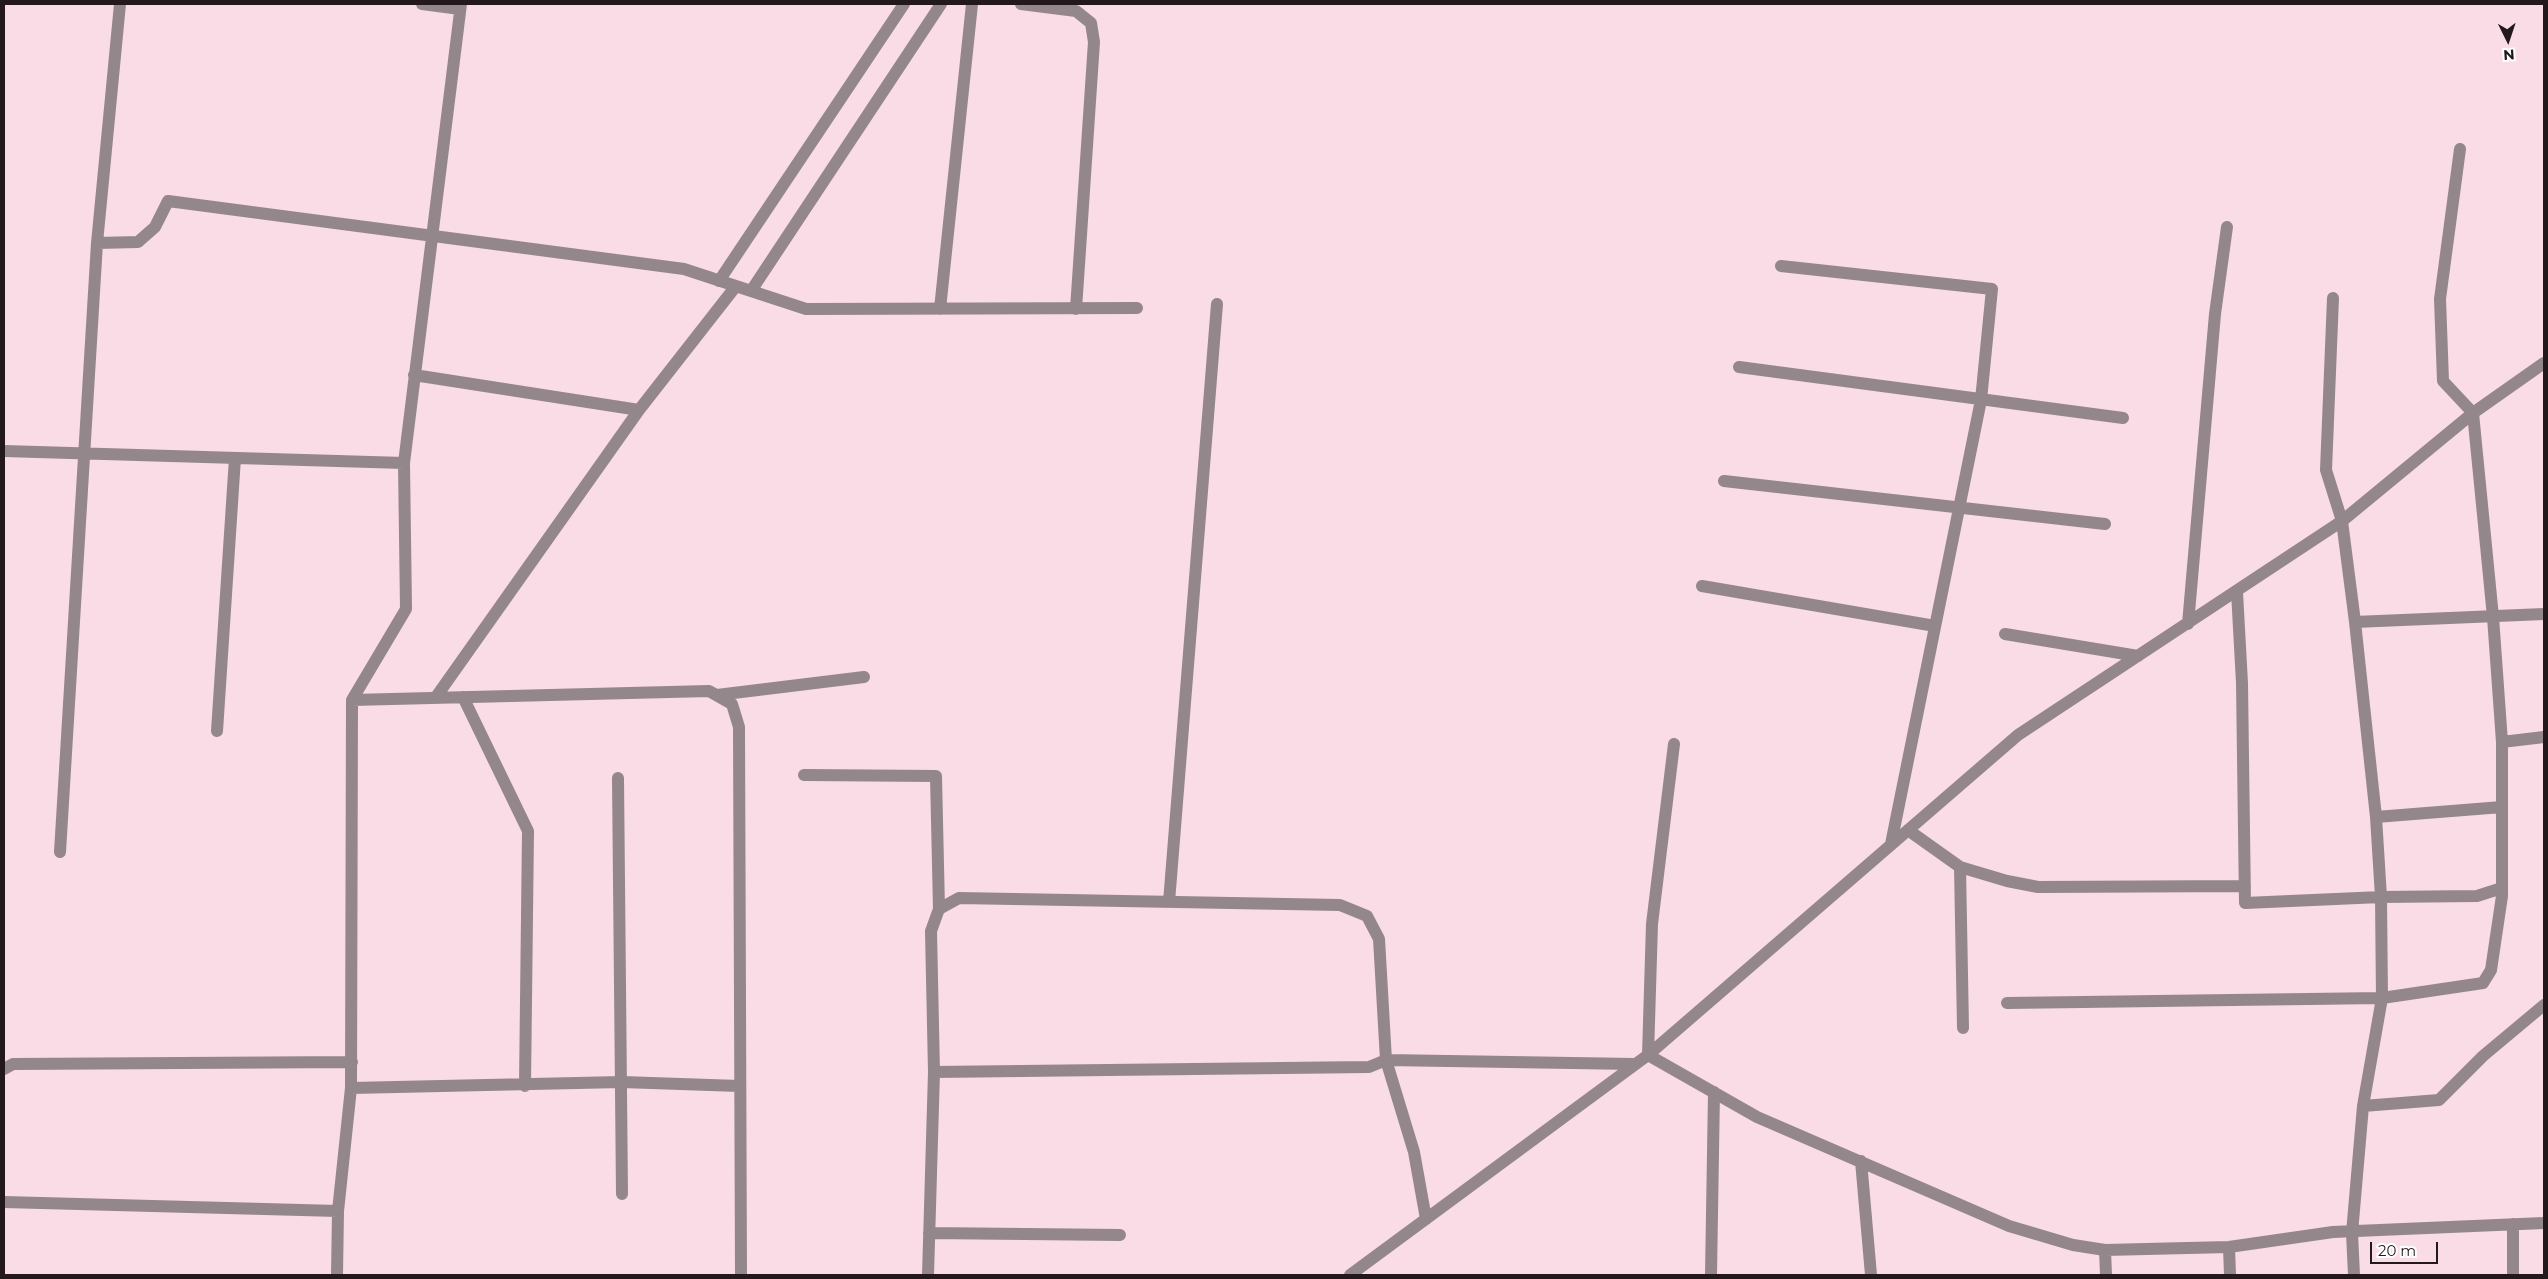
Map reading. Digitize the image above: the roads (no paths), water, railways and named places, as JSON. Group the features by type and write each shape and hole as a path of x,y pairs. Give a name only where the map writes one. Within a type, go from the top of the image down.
{"street":[{"path":"60,852 97,243 120,4"},
{"path":"336,1275 338,1211 352,1062 352,700 406,609 404,463 460,6 422,4"},
{"path":"719,281 904,4"},
{"path":"751,291 941,4"},
{"path":"940,309 972,4"},
{"path":"1021,4 1076,11 1091,23 1094,42 1076,308"},
{"path":"2007,1003 2382,998 2483,983 2491,970 2502,888 2502,742 2493,617 2473,413 2443,381 2440,299 2460,149"},
{"path":"97,243 138,242 155,227 168,201 684,269 806,309 1137,308"},
{"path":"2188,624 2215,314 2226,226"},
{"path":"1781,266 1992,289 1981,400 1891,844"},
{"path":"436,697 639,410 736,286"},
{"path":"2333,298 2326,470 2342,521 2376,817 2381,897 2382,998 2363,1106 2352,1233 2354,1275"},
{"path":"1169,902 1217,304"},
{"path":"1350,1275 1648,1054 2018,735 2342,521 2473,413 2544,363"},
{"path":"1739,367 2123,418"},
{"path":"414,375 639,410"},
{"path":"4,451 404,463"},
{"path":"217,731 235,458"},
{"path":"1724,482 2105,524"},
{"path":"1702,586 1936,626"},
{"path":"2237,592 2242,683 2245,903 2381,897 2477,896 2502,888"},
{"path":"2355,622 2544,614"},
{"path":"2005,634 2138,656"},
{"path":"717,695 864,677"},
{"path":"352,700 709,691 732,704 739,727 738,1086 741,1275"},
{"path":"463,697 528,831 525,1086"},
{"path":"2502,742 2544,737"},
{"path":"1648,1054 1652,924 1674,744"},
{"path":"804,775 936,776 939,908 931,932 934,1072 928,1275"},
{"path":"618,778 622,1194"},
{"path":"2376,817 2502,807"},
{"path":"1908,830 1960,867 2038,887 2245,886"},
{"path":"1960,867 1963,1028"},
{"path":"939,908 959,898 1340,905 1367,916 1379,939 1386,1060 1414,1152 1426,1219"},
{"path":"2363,1106 2439,1100 2483,1056 2544,1005"},
{"path":"1648,1054 1757,1117 2009,1226 2073,1245 2105,1250 2229,1247 2333,1232 2352,1233 2544,1223"},
{"path":"934,1072 1369,1067 1386,1060 1634,1064"},
{"path":"4,1069 13,1064 352,1062"},
{"path":"351,1088 525,1086 622,1082 738,1086"},
{"path":"1711,1275 1714,1092"},
{"path":"1861,1161 1871,1275"},
{"path":"4,1202 338,1211"},
{"path":"2513,1224 2514,1275"},
{"path":"930,1233 1120,1235"},
{"path":"2229,1247 2230,1275"},
{"path":"2105,1250 2106,1275"}]}
